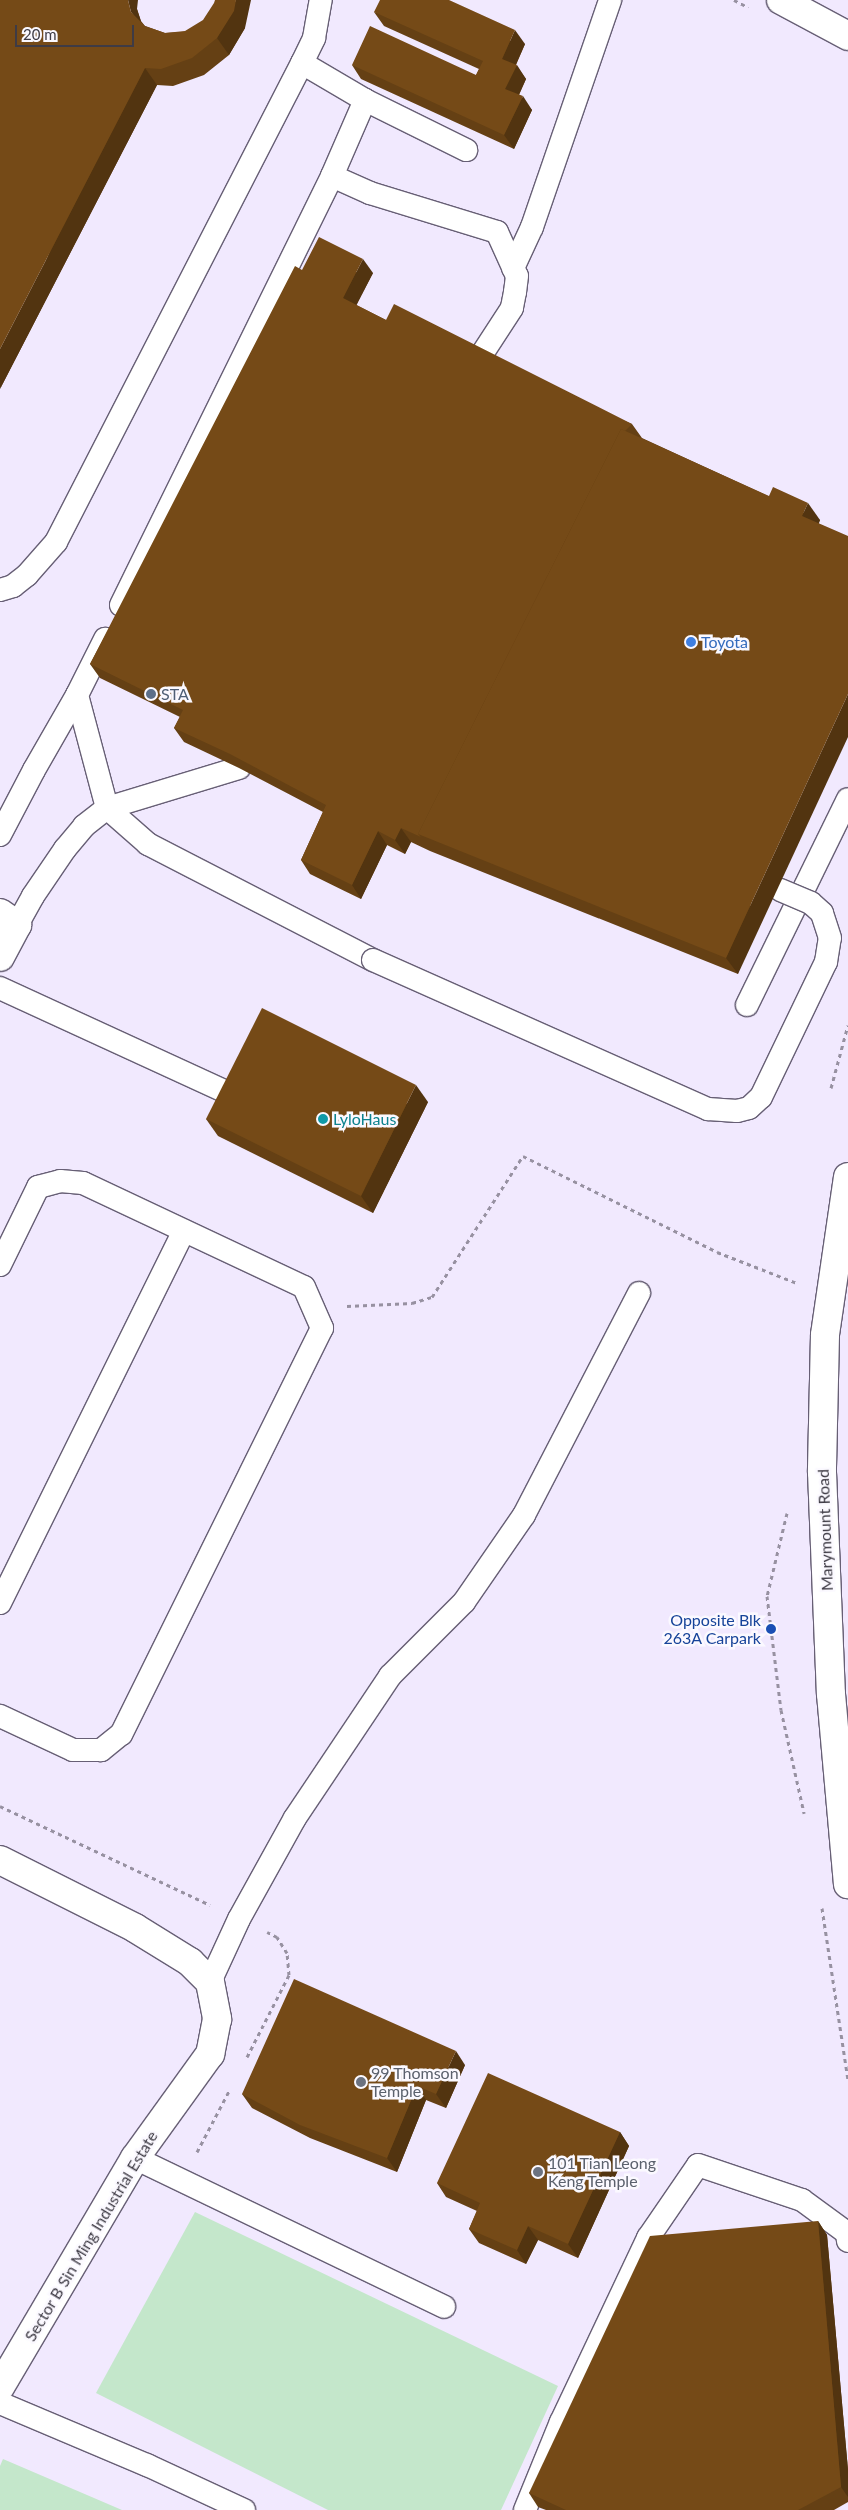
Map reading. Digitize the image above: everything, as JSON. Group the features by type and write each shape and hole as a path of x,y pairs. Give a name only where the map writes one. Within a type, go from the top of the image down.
{"main road":[{"path":"781,0 848,36"},
{"path":"0,957 8,919"},
{"name":"Marymount Road","path":"848,1177 826,1335 822,1472 831,1694 848,1884"},
{"path":"0,1860 135,1928 190,1962 210,1982"},
{"name":"Sector B Sin Ming Industrial Estate","path":"0,2387 135,2158 210,2054 217,2019 210,1982"}],"lane":[{"path":"0,590 13,586 27,575 56,542 302,63 314,38 322,0"},
{"path":"513,268 532,227 610,0"},
{"path":"302,63 365,100 466,150"},
{"path":"0,835 34,770 77,695 332,176 365,100"},
{"path":"332,176 370,193 491,229 501,238 517,276 512,308 480,356"},
{"path":"77,695 108,808 148,844 373,960 708,1109 737,1111 749,1108 761,1097 826,962 830,938 828,924 822,912 811,903 781,890"},
{"path":"8,919 32,896 65,849 84,826 108,808 239,768"},
{"path":"747,1005 848,799"},
{"path":"0,988 235,1096"},
{"path":"0,1265 38,1187 60,1181 83,1183 304,1287 322,1328 121,1734 102,1750 73,1750 0,1716"},
{"path":"0,1603 184,1231"},
{"path":"210,1982 239,1919 295,1818 390,1676 464,1602 524,1515 639,1293"},
{"path":"135,2158 444,2307"},
{"path":"525,2510 561,2422 648,2238 698,2165 802,2200 847,2233 848,2241"},
{"path":"0,2403 147,2465 244,2510"}],"path":[{"path":"831,1088 848,1025"},
{"path":"313,1308 412,1303 432,1297 523,1156 717,1252 800,1284"}],"green space":[{"path":"195,2212 558,2386 501,2510 328,2510 96,2393"},
{"path":"3,2459 122,2510 0,2510 0,2466"}],"building":[{"path":"0,0 128,0 131,12 145,26 165,33 185,31 203,20 215,0 236,0 234,11 217,38 192,58 161,69 145,68 0,349"},
{"path":"380,0 449,0 515,30 502,59 517,65 505,89 523,96 504,135 352,65 370,26 476,75 483,61 374,12"},
{"path":"319,237 363,259 343,298 386,320 394,304 632,424 625,431 621,429 418,834 421,837 401,828 395,840 378,831 352,885 301,860 326,805 230,754 174,728 183,710 90,664 295,266 302,270"},
{"name":"Toyota","path":"621,429 769,496 773,487 808,503 802,516 848,536 848,694 726,958 418,834"},
{"name":"LyloHaus","path":"262,1008 416,1085 361,1196 206,1119"},
{"name":"99 Thomson Temple","path":"294,1979 456,2051 436,2094 417,2086 387,2158 300,2125 242,2094"},
{"name":"101 Tian Leong Keng Temple","path":"488,2073 620,2132 568,2244 528,2226 517,2250 469,2229 480,2203 437,2183"},
{"path":"818,2221 841,2487 798,2510 566,2510 529,2493 650,2236"}],"place":[{"name":"Toyota","path":"691,642"},
{"name":"STA","path":"151,694"},
{"name":"LyloHaus","path":"323,1119"},
{"name":"Opposite Blk 263A Carpark","path":"771,1629"},
{"name":"99 Thomson Temple","path":"361,2082"},
{"name":"101 Tian Leong Keng Temple","path":"538,2172"}]}
